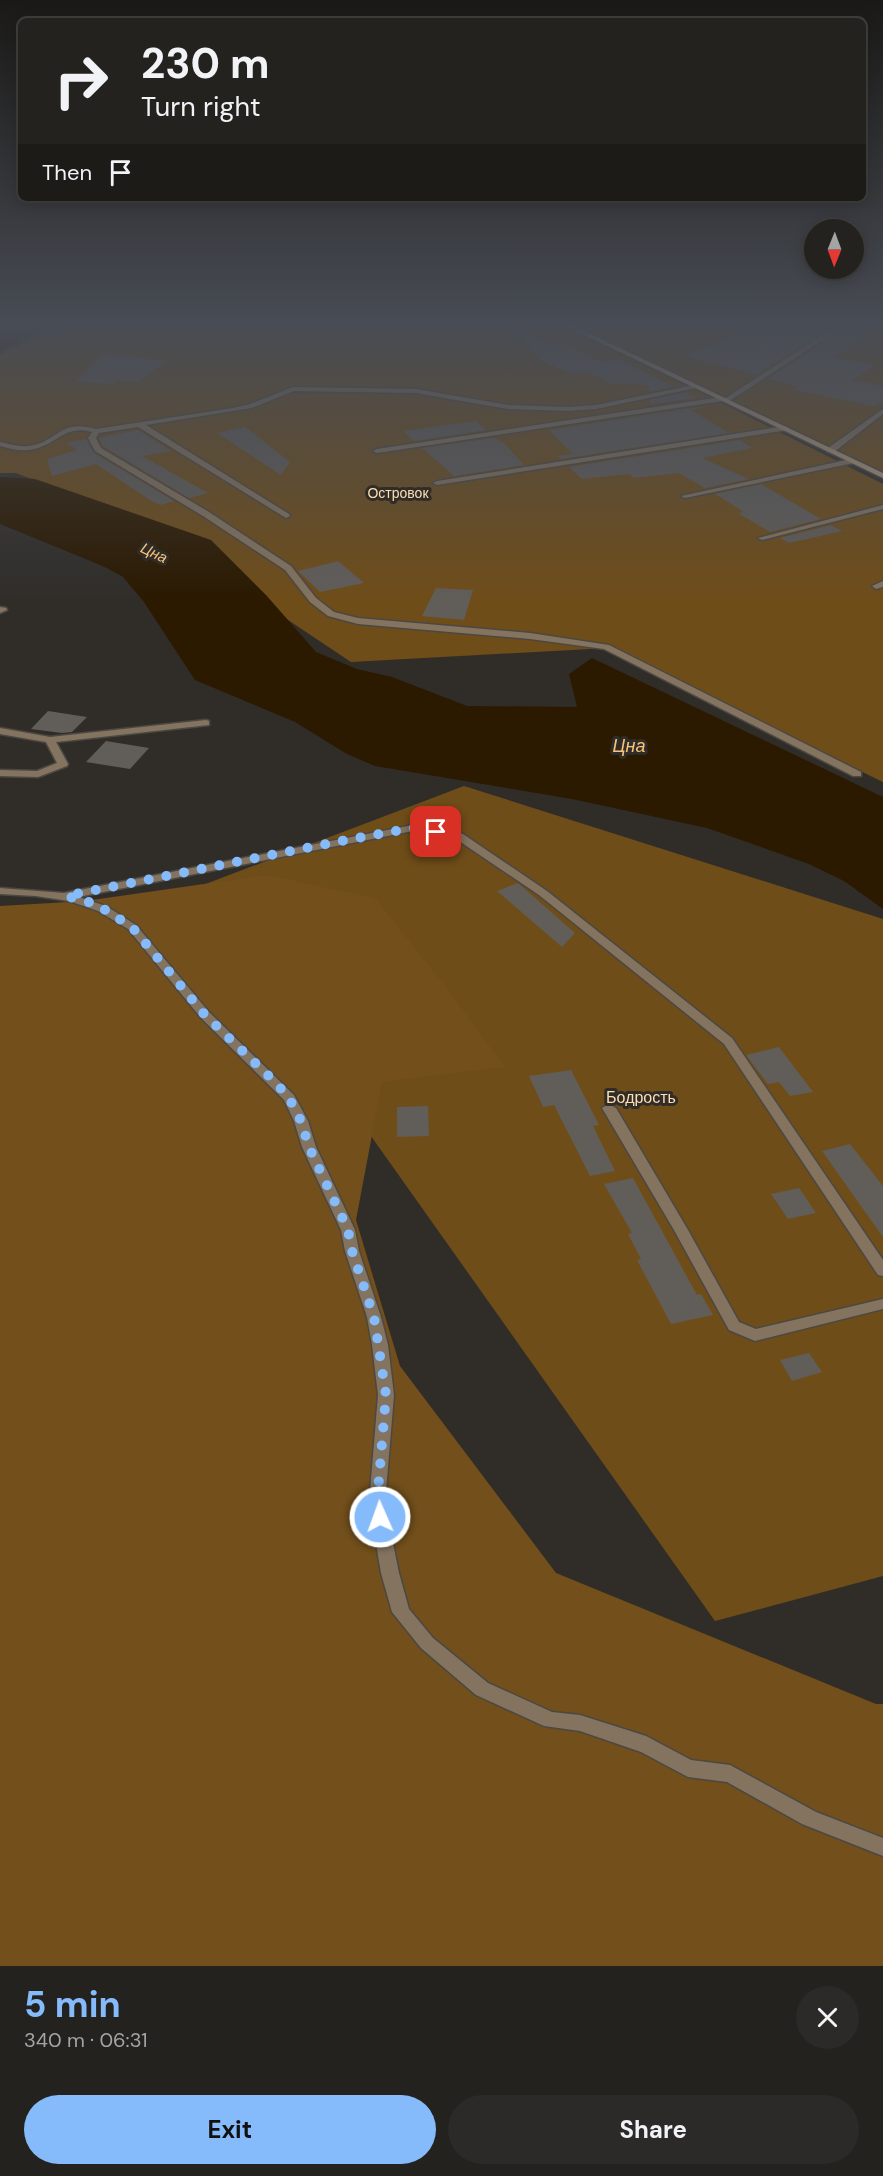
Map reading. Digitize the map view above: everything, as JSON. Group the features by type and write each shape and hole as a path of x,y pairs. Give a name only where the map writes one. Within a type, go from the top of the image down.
{"street":[{"path":"0,444 31,448 73,426 84,426 96,431 178,418"},
{"path":"377,451 603,418"},
{"path":"762,418 883,476"},
{"path":"831,450 874,418"},
{"path":"139,424 286,516"},
{"path":"436,483 785,428"},
{"path":"96,431 92,438 98,448 206,514 228,531 288,568 313,600 331,614 358,621 530,636 606,646 856,774"},
{"path":"685,496 851,461"},
{"path":"762,538 883,507"},
{"path":"0,731 50,740 206,723"},
{"path":"0,773 38,774 63,764 50,740"},
{"path":"66,896 413,828 459,836 543,893 728,1041 883,1271"},
{"path":"0,891 66,896 96,904 132,927 205,1015 289,1098 348,1230 352,1251 374,1317 386,1395 377,1503 390,1573 401,1612 427,1643 482,1689 527,1710 551,1720 580,1723 646,1745 688,1768 730,1774 809,1818 883,1847"},
{"path":"609,1108 734,1326 755,1335 883,1304"}],"green space":[{"name":"Островок","path":"0,418 751,418 883,484 883,782 608,648 351,662 140,521 16,473 0,473"},
{"path":"768,418 883,418 883,473"},
{"name":"Бодрость","path":"464,786 883,919 883,1576 715,1621 195,888"}],"shaded area":[{"path":"267,875 375,898 446,987 505,1067 382,1082 356,1220 400,1366 556,1573 876,1704 883,1704 883,1966 0,1966 0,906 85,901"}],"water":[{"name":"Цна","path":"0,477 35,479 211,540 266,595 316,652 357,669 392,677 467,706 577,707 569,674 592,658 883,797 883,909 844,881 809,864 707,828 572,799 375,766 347,754 295,722 195,680 144,602 123,577 105,567 0,524"}],"building":[{"path":"628,418 704,418 729,433 561,459 557,456 573,454 549,430"},
{"path":"476,421 486,430 414,441 403,431"},
{"path":"245,427 290,462 281,475 217,433"},
{"path":"138,430 171,451 142,456 208,493 189,498 103,446 99,438"},
{"path":"495,438 504,443 524,465 454,476 422,448"},
{"path":"86,439 94,453 174,501 161,505 153,502 96,464 52,476 47,459 77,450 66,443"},
{"path":"740,440 752,448 702,458 749,479 705,488 679,473 634,478 629,474 582,479 569,467"},
{"path":"761,484 821,519 770,532 738,513 744,512 715,494"},
{"path":"831,525 842,531 789,543 780,538"},
{"path":"338,561 364,583 320,592 298,571"},
{"path":"436,588 473,590 464,620 422,616"},
{"path":"48,711 87,717 72,732 31,729"},
{"path":"106,741 149,748 130,769 86,762"},
{"path":"518,883 575,933 562,947 497,891"},
{"path":"779,1047 813,1092 790,1096 779,1082 768,1084 746,1055"},
{"path":"571,1070 599,1125 593,1126 615,1171 590,1176 554,1105 543,1107 529,1076"},
{"path":"428,1106 429,1136 397,1137 397,1107"},
{"path":"850,1144 883,1186 883,1237 822,1151"},
{"path":"633,1178 697,1295 701,1294 713,1315 671,1324 637,1260 641,1259 628,1234 632,1233 604,1184"},
{"path":"799,1188 816,1213 788,1219 771,1194"},
{"path":"809,1353 822,1372 792,1381 780,1360"}],"route":[{"path":"380,1517 377,1503 386,1395 380,1345 348,1230 309,1147 301,1121 289,1098 205,1015 132,927 96,904 66,896 413,828 436,832"}]}
